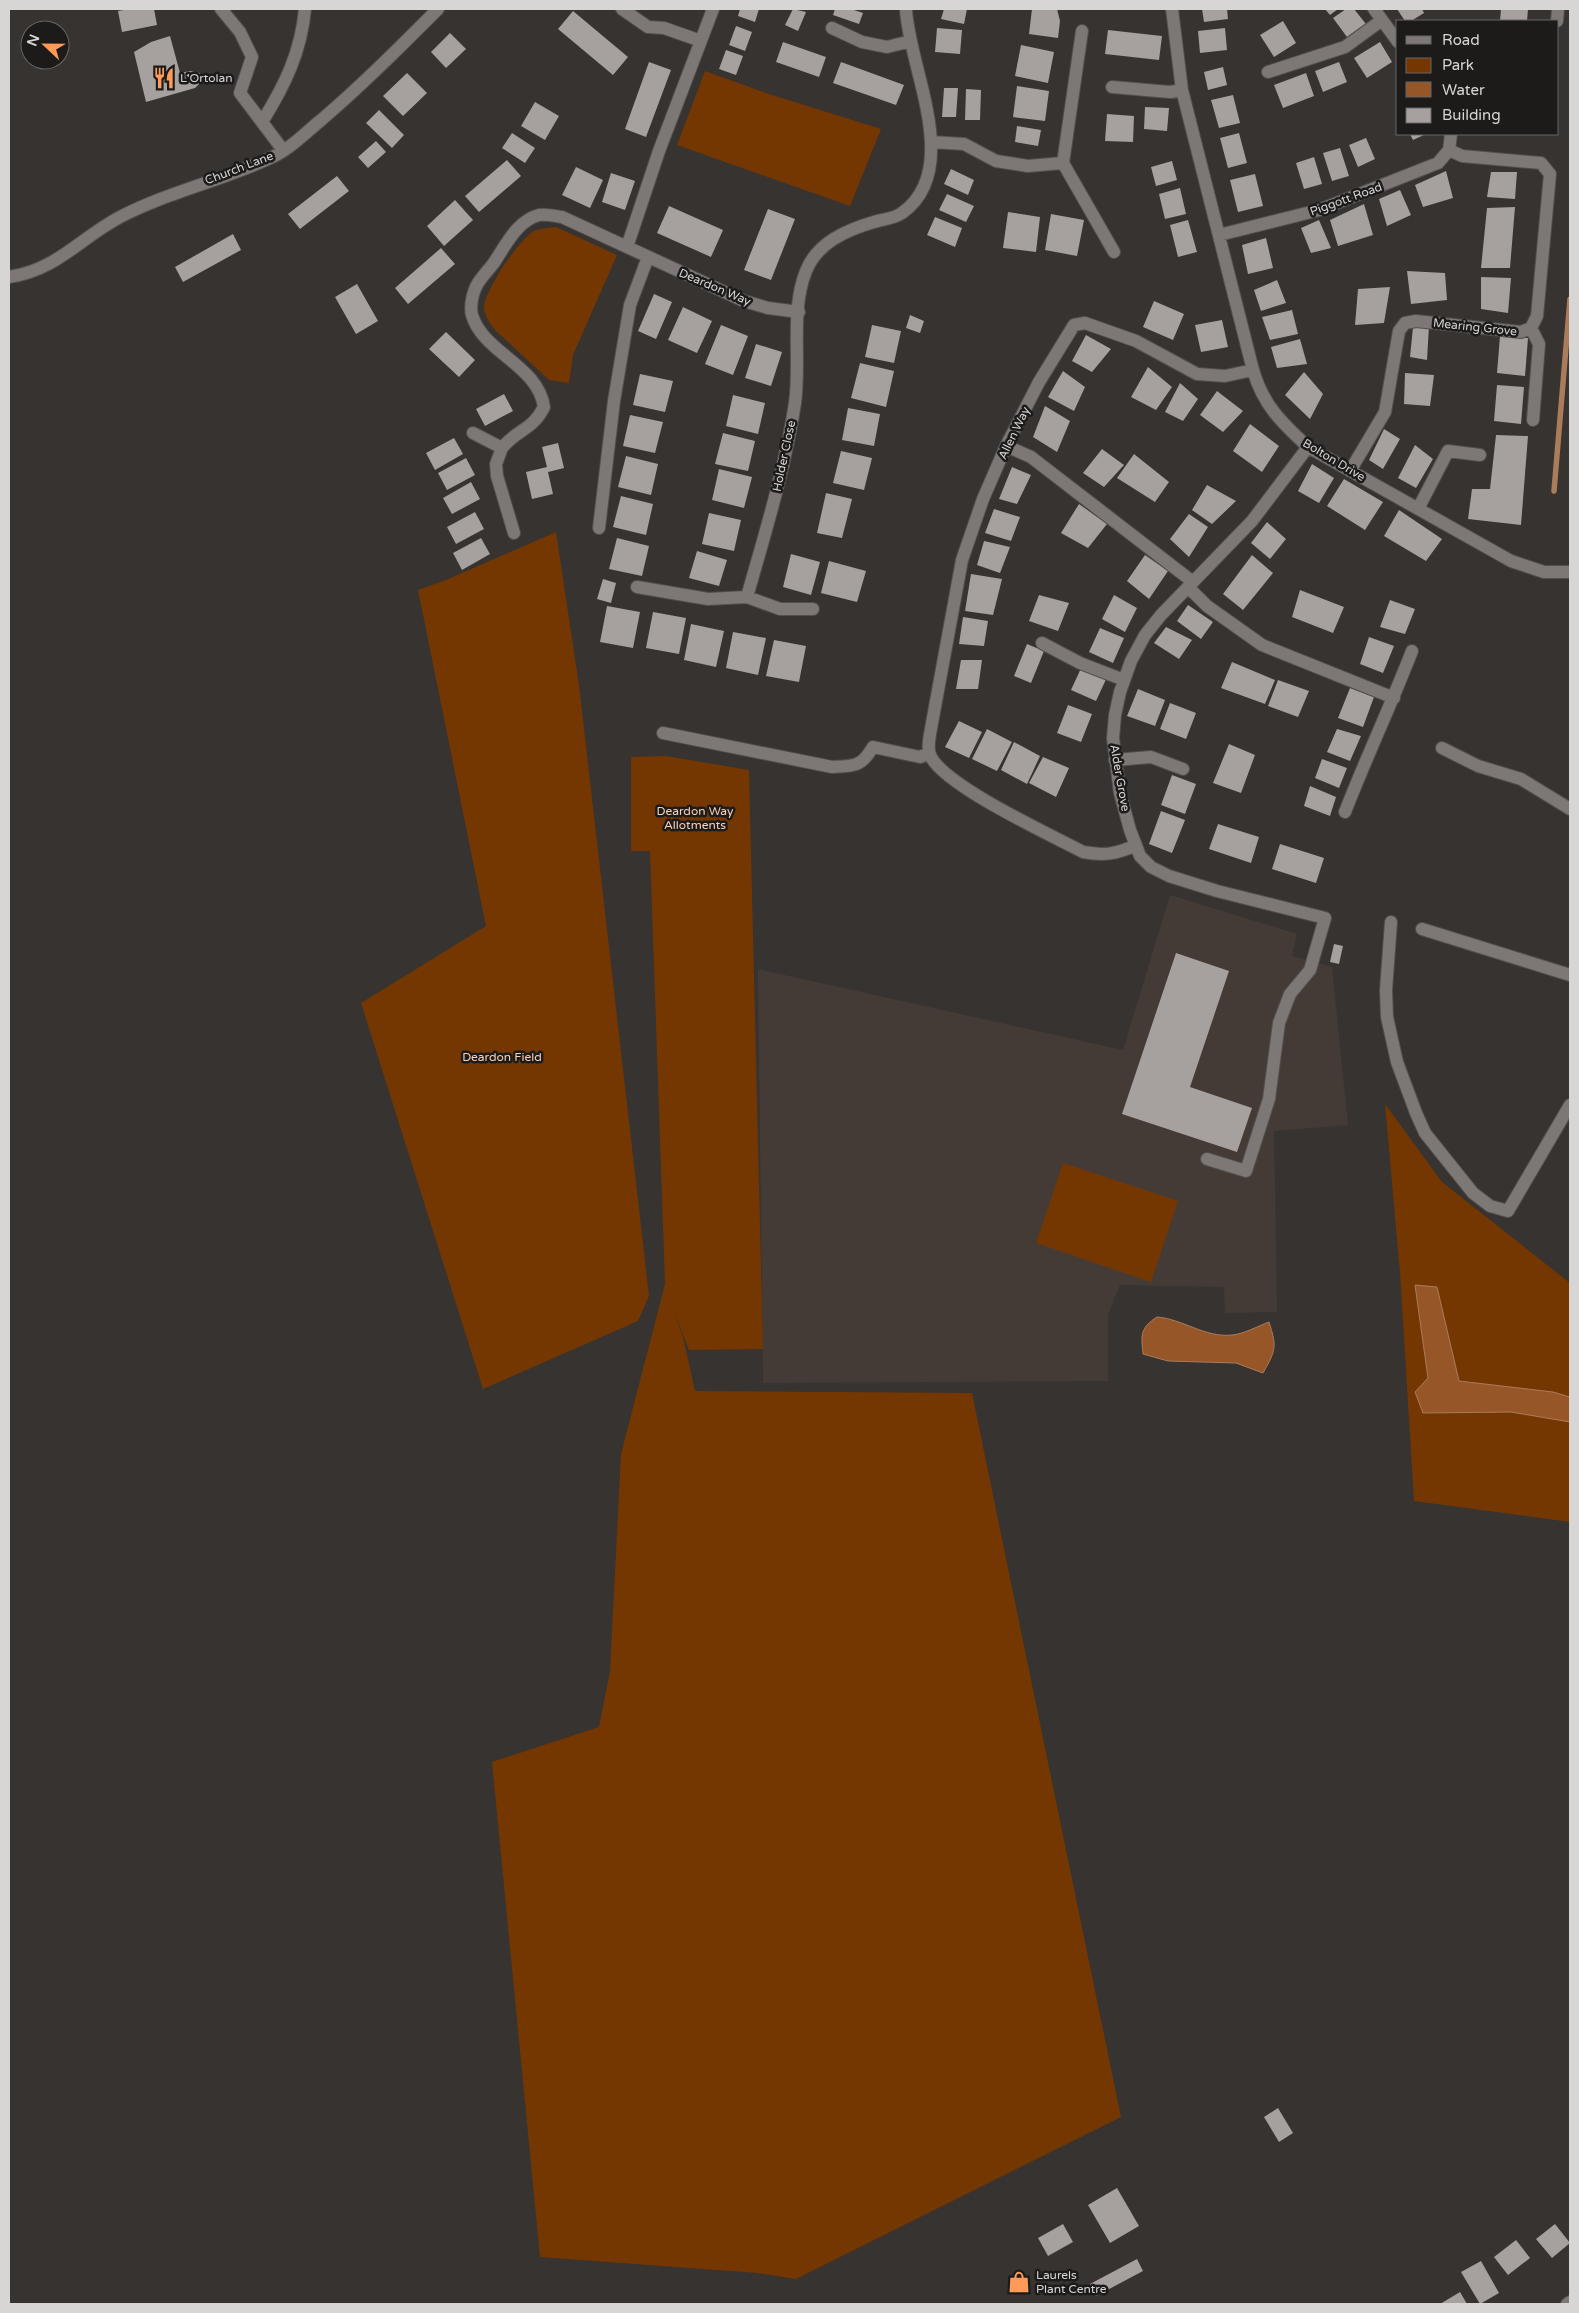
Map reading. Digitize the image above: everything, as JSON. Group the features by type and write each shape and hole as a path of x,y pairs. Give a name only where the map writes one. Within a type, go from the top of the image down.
{"street":[{"path":"222,9 240,32 252,56 240,93 283,150"},
{"path":"262,122 284,86 303,34 305,9"},
{"name":"Church Lane","path":"9,277 45,268 72,251 110,222 140,207 270,159 351,95 438,9"},
{"path":"622,9 648,27 664,28 701,41"},
{"path":"626,247 713,9"},
{"path":"799,312 806,270 828,241 854,228 902,214 916,199 926,181 931,142 928,102 911,41 906,9"},
{"name":"Bolton Drive","path":"1172,9 1182,90 1258,389 1267,403 1284,424 1308,448 1511,561 1544,572 1570,572"},
{"path":"1374,9 1396,39"},
{"path":"1268,72 1345,47 1382,20"},
{"path":"832,28 862,42 887,47 911,41"},
{"path":"1082,31 1062,162 1079,188 1114,252"},
{"path":"1112,87 1170,92 1182,90"},
{"path":"1449,150 1451,135"},
{"path":"931,142 964,144 996,161 1028,166 1062,162"},
{"name":"Piggott Road","path":"1219,235 1319,210 1438,163 1449,150"},
{"name":"Mearing Grove","path":"1350,471 1385,412 1399,331 1405,323 1416,321 1521,332 1531,328 1538,316 1550,174 1541,163 1462,156 1449,150"},
{"name":"Deardon Way","path":"502,448 510,438 531,426 544,407 542,396 530,379 478,328 472,315 472,300 475,287 513,233 524,222 540,215 562,217 744,301 768,308 799,312"},
{"path":"599,528 614,401 630,305 648,257"},
{"name":"Holder Close","path":"747,597 784,462 795,400 799,312"},
{"name":"Allen Way","path":"929,753 930,734 962,560 983,499 1006,446 1039,382 1074,325 1085,323 1136,341 1197,374 1225,376 1253,370"},
{"path":"1531,328 1539,344 1533,420"},
{"path":"473,433 502,448 496,464 497,476 514,533"},
{"path":"1006,446 1030,457 1191,585 1207,606 1262,645 1394,698"},
{"name":"Alder Grove","path":"1207,1159 1246,1171 1270,1099 1279,1024 1290,994 1310,970 1325,918 1217,891 1169,876 1151,867 1140,856 1120,793 1113,738 1114,715 1131,661 1145,635 1161,615 1252,520 1308,448"},
{"path":"1418,509 1448,451 1480,455"},
{"path":"637,588 708,599 747,597 780,609 813,609"},
{"path":"1042,643 1080,663 1124,680"},
{"path":"1345,812 1370,747 1382,727 1412,651"},
{"path":"663,733 832,767 853,766 865,761 873,747 920,757 929,753 937,764 958,784 1083,852 1100,856 1118,853 1136,845"},
{"path":"1442,748 1478,766 1521,779 1570,809"},
{"path":"1115,760 1151,757 1183,769"},
{"path":"1391,922 1386,1003 1390,1033 1397,1062 1425,1133 1473,1193 1490,1206 1508,1210 1570,1104"},
{"path":"1422,929 1570,975"}],"shaded area":[{"path":"1170,895 1297,934 1292,956 1332,967 1348,1125 1274,1131 1277,1312 1225,1313 1224,1287 1120,1285 1108,1315 1108,1381 763,1383 758,969 1123,1050"}],"green space":[{"path":"705,71 769,94 881,129 850,206 677,145"},
{"path":"556,227 617,255 573,355 569,383 549,380 496,331 486,317 484,310 486,299 496,278 520,244 534,231"},
{"name":"Deardon Field","path":"556,532 579,685 649,1296 638,1321 483,1389 361,1003 486,926 418,590 446,580"},
{"name":"Deardon Way Allotments","path":"666,756 749,770 763,1349 689,1350 674,1311 683,1337 695,1391 972,1393 1121,2117 796,2279 757,2273 540,2257 492,1762 599,1727 610,1671 621,1454 665,1284 650,851 631,851 631,757"},
{"path":"1385,1104 1442,1182 1570,1283 1570,1522 1414,1501 1400,1273"},
{"path":"1063,1163 1178,1201 1151,1282 1036,1243"}],"water":[{"path":"1415,1285 1437,1287 1459,1381 1553,1392 1570,1397 1570,1422 1511,1412 1423,1413 1415,1392 1428,1378"},
{"path":"1157,1317 1167,1318 1203,1331 1222,1335 1241,1333 1269,1322 1274,1343 1271,1359 1263,1373 1236,1363 1168,1361 1143,1354 1143,1332 1147,1325"}],"building":[{"path":"154,9 157,25 122,32 118,11"},
{"path":"740,9 759,9 755,22 738,16"},
{"path":"793,9 806,12 798,31 785,25"},
{"path":"835,9 851,9 863,13 859,24 833,15"},
{"path":"944,9 967,9 964,24 941,19"},
{"path":"1032,9 1057,9 1060,21 1058,38 1029,34"},
{"path":"1202,9 1227,9 1228,19 1204,22"},
{"path":"1325,9 1338,9 1330,15"},
{"path":"1346,9 1354,9 1366,24 1347,37 1333,18"},
{"path":"1397,9 1422,9 1424,13 1413,20 1404,20"},
{"path":"1501,9 1528,9 1527,20 1500,20"},
{"path":"573,11 628,57 613,75 558,29"},
{"path":"1283,21 1296,43 1274,57 1260,35"},
{"path":"736,26 752,32 745,51 729,45"},
{"path":"937,28 962,30 960,54 935,52"},
{"path":"1225,28 1227,50 1200,53 1198,31"},
{"path":"1108,30 1162,36 1159,60 1105,54"},
{"path":"450,33 466,49 446,68 431,52"},
{"path":"170,36 180,73 190,71 200,73 202,81 195,88 146,102 134,52 151,42"},
{"path":"783,42 826,57 819,77 776,62"},
{"path":"1380,42 1392,62 1367,78 1354,58"},
{"path":"1021,45 1054,52 1048,83 1015,76"},
{"path":"726,50 743,56 736,75 719,69"},
{"path":"649,62 671,70 646,137 625,129"},
{"path":"841,62 904,85 896,105 833,83"},
{"path":"1339,62 1347,82 1323,92 1315,71"},
{"path":"1223,67 1227,85 1208,90 1204,72"},
{"path":"407,73 427,93 403,116 383,96"},
{"path":"1306,73 1314,96 1283,108 1274,85"},
{"path":"1017,86 1049,91 1045,121 1013,117"},
{"path":"944,88 958,88 956,117 942,117"},
{"path":"966,89 981,90 980,120 965,120"},
{"path":"1233,95 1240,123 1219,128 1211,100"},
{"path":"535,102 559,116 545,140 521,126"},
{"path":"1145,107 1169,108 1167,131 1144,129"},
{"path":"379,110 404,135 392,148 366,123"},
{"path":"1107,114 1134,116 1133,142 1105,141"},
{"path":"1017,126 1041,130 1038,146 1015,142"},
{"path":"512,133 535,148 525,163 502,148"},
{"path":"1239,133 1247,163 1228,168 1220,138"},
{"path":"1410,135 1424,135 1413,140"},
{"path":"1366,138 1375,159 1358,167 1349,145"},
{"path":"376,141 386,152 368,168 358,157"},
{"path":"1340,148 1349,176 1332,181 1323,153"},
{"path":"1314,157 1322,184 1304,189 1296,163"},
{"path":"507,160 521,176 479,212 465,196"},
{"path":"1172,161 1177,180 1156,186 1151,167"},
{"path":"576,167 603,180 590,208 562,195"},
{"path":"951,169 974,180 968,195 944,184"},
{"path":"1446,171 1453,198 1423,207 1415,185"},
{"path":"1491,172 1517,172 1515,199 1487,197"},
{"path":"611,173 635,181 625,210 602,202"},
{"path":"1255,174 1263,206 1238,212 1230,180"},
{"path":"337,176 349,191 300,229 288,214"},
{"path":"1180,188 1186,214 1165,219 1159,194"},
{"path":"1400,190 1411,215 1387,226 1379,199"},
{"path":"947,194 974,206 966,222 939,210"},
{"path":"455,200 473,220 444,246 427,226"},
{"path":"1364,204 1373,235 1338,246 1330,220"},
{"path":"669,206 723,230 711,257 657,233"},
{"path":"1515,207 1510,268 1481,268 1487,208"},
{"path":"768,209 795,219 771,280 744,270"},
{"path":"1008,212 1040,217 1036,252 1003,248"},
{"path":"1051,214 1084,220 1077,256 1045,250"},
{"path":"935,217 962,228 955,247 927,235"},
{"path":"1188,220 1197,252 1178,257 1170,225"},
{"path":"1319,220 1331,248 1311,253 1301,228"},
{"path":"233,234 241,250 183,282 175,267"},
{"path":"1266,238 1273,268 1248,274 1242,245"},
{"path":"441,248 455,264 408,304 395,288"},
{"path":"1407,271 1445,273 1447,300 1411,304"},
{"path":"1481,277 1511,278 1508,313 1481,309"},
{"path":"1277,280 1286,303 1261,311 1254,290"},
{"path":"357,284 378,321 356,334 335,297"},
{"path":"1390,287 1384,323 1355,325 1358,289"},
{"path":"654,294 672,302 656,339 638,331"},
{"path":"1154,301 1184,314 1173,340 1143,327"},
{"path":"683,307 712,321 697,353 668,340"},
{"path":"1292,310 1298,334 1270,340 1262,317"},
{"path":"910,315 924,321 920,333 906,328"},
{"path":"1222,320 1228,347 1201,352 1195,325"},
{"path":"721,325 748,336 733,375 705,364"},
{"path":"872,325 901,331 894,363 865,357"},
{"path":"1429,326 1427,360 1410,357 1413,327"},
{"path":"446,332 475,360 459,377 429,349"},
{"path":"1086,335 1111,349 1092,372 1072,361"},
{"path":"1500,336 1528,338 1525,376 1497,373"},
{"path":"1300,339 1307,364 1277,368 1271,347"},
{"path":"756,344 782,352 771,386 745,378"},
{"path":"860,363 894,371 886,407 851,398"},
{"path":"1148,367 1172,387 1156,410 1131,397"},
{"path":"1063,371 1085,387 1074,411 1048,397"},
{"path":"1304,372 1323,394 1310,419 1285,395"},
{"path":"1405,373 1434,375 1430,406 1404,404"},
{"path":"640,374 673,381 665,412 633,405"},
{"path":"1180,383 1198,399 1183,421 1165,412"},
{"path":"1497,385 1524,387 1521,424 1494,421"},
{"path":"1217,391 1243,411 1223,432 1200,415"},
{"path":"504,394 513,411 485,426 476,409"},
{"path":"733,395 765,403 758,434 726,426"},
{"path":"1045,406 1070,421 1057,452 1033,437"},
{"path":"848,408 880,414 874,446 842,440"},
{"path":"630,415 663,422 655,453 623,446"},
{"path":"1250,424 1279,446 1262,472 1233,451"},
{"path":"1384,429 1400,439 1383,469 1369,460"},
{"path":"723,433 755,441 748,471 715,464"},
{"path":"1496,435 1528,436 1521,525 1468,519 1472,489 1490,489"},
{"path":"454,438 463,454 435,470 426,453"},
{"path":"558,443 564,468 548,472 553,494 532,499 526,472 547,467 542,447"},
{"path":"1415,445 1433,459 1416,488 1398,478"},
{"path":"1102,449 1124,465 1104,487 1083,473"},
{"path":"841,451 872,458 864,490 833,483"},
{"path":"1134,454 1169,482 1155,502 1117,478"},
{"path":"626,456 658,464 651,495 618,487"},
{"path":"466,458 475,475 447,490 438,473"},
{"path":"1312,464 1334,478 1319,503 1298,491"},
{"path":"1012,467 1031,475 1017,504 999,499"},
{"path":"719,469 752,477 744,508 712,500"},
{"path":"1344,479 1383,502 1365,530 1327,506"},
{"path":"471,482 480,499 452,514 443,498"},
{"path":"1207,485 1236,501 1212,524 1192,510"},
{"path":"826,493 852,499 842,538 817,533"},
{"path":"621,496 653,504 646,535 613,527"},
{"path":"1079,504 1107,524 1088,548 1061,533"},
{"path":"994,509 1020,517 1011,541 985,533"},
{"path":"1399,510 1442,539 1426,561 1384,536"},
{"path":"475,512 484,529 456,544 447,527"},
{"path":"709,513 741,520 734,551 702,544"},
{"path":"1189,514 1208,527 1189,557 1170,539"},
{"path":"1267,522 1286,539 1270,559 1251,543"},
{"path":"481,538 490,554 462,570 453,553"},
{"path":"617,538 649,546 642,576 609,569"},
{"path":"984,541 1010,547 1000,573 977,565"},
{"path":"697,551 727,560 719,586 689,578"},
{"path":"791,554 820,562 811,595 783,587"},
{"path":"1145,555 1168,571 1149,599 1127,581"},
{"path":"1252,555 1273,573 1243,610 1223,594"},
{"path":"829,561 866,571 857,602 821,593"},
{"path":"971,574 1002,579 993,615 965,611"},
{"path":"603,579 616,583 611,603 597,599"},
{"path":"1300,590 1344,607 1333,633 1292,617"},
{"path":"1039,595 1069,603 1058,631 1029,621"},
{"path":"1114,595 1137,608 1125,632 1102,619"},
{"path":"1390,600 1415,609 1405,634 1380,627"},
{"path":"1188,605 1213,622 1201,639 1177,621"},
{"path":"607,606 640,612 633,648 600,642"},
{"path":"653,612 686,618 679,654 646,648"},
{"path":"963,617 988,621 984,646 959,644"},
{"path":"691,624 724,631 716,667 684,660"},
{"path":"1166,627 1192,640 1179,659 1154,643"},
{"path":"1100,628 1124,638 1113,663 1089,652"},
{"path":"733,632 766,638 758,675 726,668"},
{"path":"1369,637 1394,646 1383,673 1360,664"},
{"path":"774,640 806,646 799,682 766,676"},
{"path":"1027,644 1044,651 1031,683 1014,676"},
{"path":"961,660 982,660 978,689 956,689"},
{"path":"1232,662 1275,680 1265,704 1221,688"},
{"path":"1082,666 1108,675 1096,701 1071,690"},
{"path":"1278,680 1309,691 1298,717 1268,706"},
{"path":"1350,688 1374,697 1363,727 1338,718"},
{"path":"1138,689 1165,700 1155,726 1127,716"},
{"path":"1170,703 1196,713 1186,739 1160,729"},
{"path":"1068,705 1092,714 1081,742 1057,733"},
{"path":"959,721 982,732 969,758 945,747"},
{"path":"987,729 1012,742 997,771 972,759"},
{"path":"1337,729 1361,736 1350,761 1327,752"},
{"path":"1014,742 1040,756 1027,784 1001,770"},
{"path":"1229,744 1255,755 1241,793 1213,783"},
{"path":"1043,757 1069,768 1056,797 1029,783"},
{"path":"1322,759 1347,768 1339,788 1315,778"},
{"path":"1172,775 1196,784 1185,814 1161,805"},
{"path":"1310,786 1336,797 1330,816 1304,806"},
{"path":"1161,811 1185,820 1172,853 1149,844"},
{"path":"1218,824 1259,837 1251,863 1209,849"},
{"path":"1280,844 1324,858 1316,883 1272,869"},
{"path":"1334,944 1343,946 1339,964 1330,962"},
{"path":"1176,953 1229,971 1190,1087 1252,1108 1237,1152 1122,1114"},
{"path":"1278,2108 1293,2133 1279,2142 1264,2117"},
{"path":"1117,2188 1139,2226 1110,2243 1088,2205"},
{"path":"1063,2224 1073,2242 1048,2256 1038,2238"},
{"path":"1555,2224 1570,2243 1552,2258 1536,2239"},
{"path":"1516,2240 1530,2258 1508,2275 1494,2257"},
{"path":"1137,2259 1143,2271 1096,2296 1090,2284"},
{"path":"1481,2261 1499,2293 1480,2304 1461,2272"},
{"path":"1460,2292 1467,2304 1440,2304"}],"waterway":[{"path":"1554,491 1570,299"}],"place":[{"name":"L'Ortolan","path":"164,78"},
{"name":"Laurels Plant Centre","path":"1019,2282"}]}
